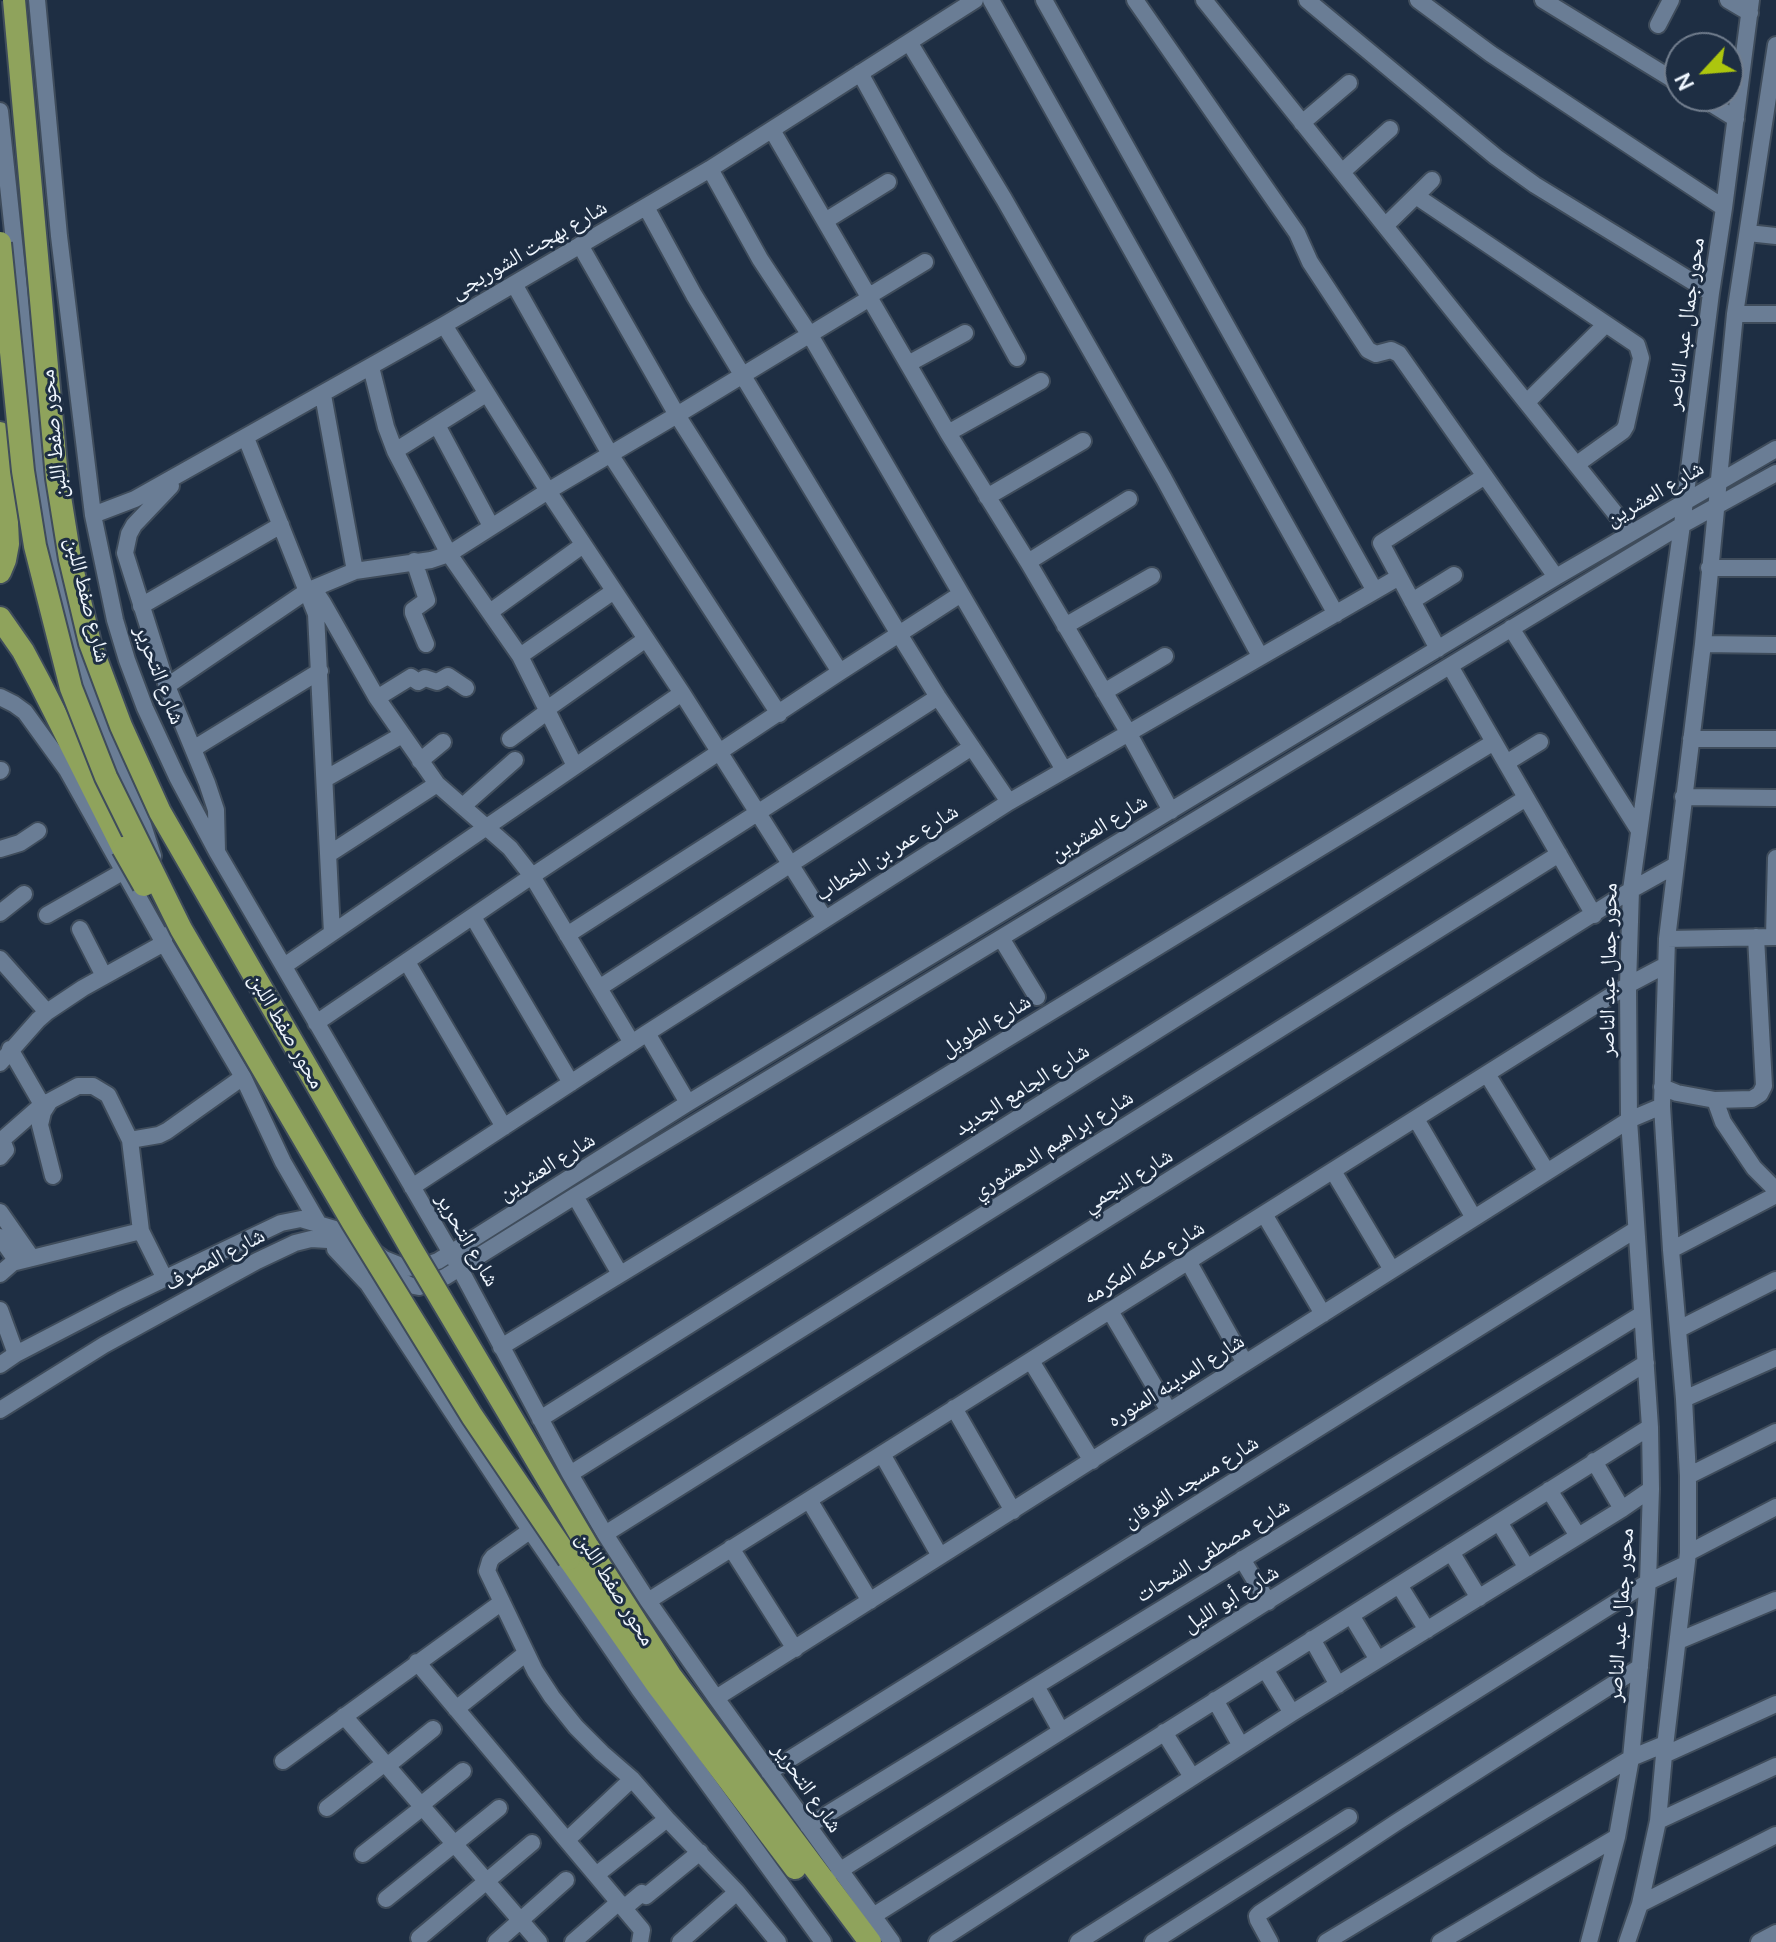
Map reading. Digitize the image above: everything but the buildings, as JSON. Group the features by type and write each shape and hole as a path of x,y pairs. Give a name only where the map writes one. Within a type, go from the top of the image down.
{"main road":[{"name":"محور صفط اللبن","path":"14,0 57,478 70,559 90,643 121,726 168,826 412,1250 588,1547 670,1675 870,1942"},
{"name":"محور صفط اللبن","path":"0,243 28,507 71,688 106,777 181,929 353,1223 472,1416 658,1686 852,1942"},
{"path":"0,433 8,544 0,572"},
{"path":"0,618 40,683 123,859 298,1154 353,1223"}],"street":[{"name":"شارع التحرير","path":"37,0 59,236 93,515 115,620 145,708 217,852 455,1260 605,1534 716,1698 892,1942"},
{"name":"شارع بهجت الشوربجى","path":"93,515 135,499 182,474 444,325 710,169 975,0"},
{"path":"991,0 1336,614"},
{"path":"1044,0 1375,591"},
{"path":"1135,0 1297,233 1310,262 1368,350 1376,354 1391,350 1399,354 1556,577"},
{"path":"1204,0 1631,533"},
{"path":"1307,0 1496,157 1535,185 1711,293"},
{"path":"1418,0 1491,54 1724,208"},
{"path":"1543,0 1664,74"},
{"path":"1658,25 1671,0"},
{"path":"1728,0 1750,6"},
{"name":"محور جمال عبد الناصر","path":"1589,1942 1617,1837 1631,1758 1648,1582 1650,1427 1629,1120 1631,890 1750,6"},
{"path":"909,42 1004,199 1142,439 1260,656"},
{"path":"1629,1941 1658,1821 1687,1559 1688,1476 1684,1399 1662,1106 1664,966 1703,644 1735,314 1748,233 1768,147 1776,45"},
{"path":"860,73 1017,358"},
{"path":"1302,123 1349,83"},
{"name":"شارع صفط اللبن","path":"0,111 42,502 53,560 74,647 102,733 151,845 161,894 164,943"},
{"path":"1725,112 1736,119"},
{"path":"1342,172 1390,129"},
{"path":"772,130 948,433 1128,732 1171,811"},
{"path":"710,169 760,259 810,335 1064,770"},
{"path":"1385,226 1432,180"},
{"path":"825,221 888,182"},
{"path":"1416,196 1637,345 1641,354 1626,426 1577,464"},
{"path":"646,207 694,295 899,634 1009,802"},
{"path":"1748,233 1776,236"},
{"path":"580,245 677,415 840,672"},
{"path":"167,686 307,591 355,571 431,560 449,554 925,262"},
{"path":"514,284 610,454 779,714"},
{"path":"1735,314 1776,314"},
{"path":"1527,402 1606,324"},
{"path":"444,325 825,919"},
{"path":"908,364 965,333"},
{"path":"371,367 395,451 449,554 520,656 575,766"},
{"path":"948,433 1041,381"},
{"path":"395,451 486,394"},
{"path":"323,395 355,571"},
{"path":"437,425 491,526"},
{"path":"246,438 316,614 332,933"},
{"path":"987,497 1083,441"},
{"name":"شارع العشرين","path":"455,1260 688,1103 1556,577 1776,449"},
{"name":"شارع العشرين","path":"455,1260 575,1196 1682,525 1776,473"},
{"path":"182,474 134,525 125,553 167,686 216,810 217,852"},
{"path":"1438,649 1381,543 1485,476"},
{"path":"1028,562 1129,499"},
{"path":"141,606 281,525"},
{"path":"490,612 583,545"},
{"path":"414,561 427,600 412,612 426,644"},
{"path":"1709,568 1776,568"},
{"path":"1412,601 1454,575"},
{"path":"1065,626 1152,576"},
{"name":"شارع عمر بن الخطاب","path":"412,1187 1009,802 1399,577"},
{"path":"307,591 319,597 377,698 437,784 510,848 532,876 632,1043"},
{"path":"520,656 614,591"},
{"path":"316,1023 532,876 961,594"},
{"path":"1511,628 1638,829"},
{"path":"510,739 646,639"},
{"path":"1703,644 1776,645"},
{"path":"1104,692 1165,656"},
{"path":"1450,666 1594,915"},
{"path":"193,749 320,671"},
{"path":"377,698 409,677 417,682 427,678 438,682 448,676 466,688"},
{"path":"284,966 682,693"},
{"path":"0,697 25,712 67,770 123,859 164,943 243,1077 283,1162 328,1240 368,1284 639,1689 823,1942"},
{"path":"567,935 938,697"},
{"path":"325,779 402,735"},
{"path":"1691,739 1776,739"},
{"path":"420,761 443,742"},
{"name":"شارع الطويل","path":"501,1347 1494,742"},
{"path":"1506,763 1540,742"},
{"path":"599,988 972,747"},
{"path":"463,806 515,760"},
{"path":"329,854 437,784"},
{"path":"1683,797 1776,798"},
{"name":"شارع الجامع الجديد","path":"540,1419 1526,798"},
{"path":"0,849 20,843 38,831"},
{"name":"شارع ابراهيم الدهشوري","path":"570,1474 1559,854"},
{"path":"1667,939 1775,937 1776,858"},
{"path":"47,915 123,859"},
{"name":"شارع النجمي","path":"605,1534 1631,890 1674,866"},
{"path":"0,913 24,894"},
{"path":"473,917 571,1083"},
{"path":"80,929 104,976"},
{"path":"1662,1087 1715,1100 1752,1099 1760,1094 1764,1086 1756,937"},
{"path":"1001,938 1037,997"},
{"path":"47,1102 38,1098 5,1056 47,1012 164,943"},
{"path":"407,962 504,1127"},
{"path":"3,966 47,1012"},
{"name":"شارع مكه المكرمه","path":"648,1601 1628,985 1664,966"},
{"path":"647,1033 688,1103"},
{"path":"1487,1074 1547,1172"},
{"path":"130,1140 167,1131 243,1077"},
{"path":"0,1157 6,1150 2,1140 47,1102 78,1086 93,1086 108,1095 130,1140 141,1231 165,1279"},
{"path":"1671,1250 1776,1193 1754,1168 1723,1122 1715,1100"},
{"path":"47,1102 40,1125 53,1176"},
{"name":"شارع المدينه المنوره","path":"716,1698 1629,1120 1662,1106"},
{"path":"1416,1119 1474,1218"},
{"path":"1333,1171 1392,1270"},
{"path":"575,1196 620,1274"},
{"path":"0,1212 24,1260"},
{"path":"1264,1214 1323,1314"},
{"name":"شارع المصرف","path":"0,1365 16,1354 281,1223 301,1219 338,1230 384,1259 406,1268 455,1260"},
{"name":"شارع مسجد الفرقان","path":"769,1772 1635,1230"},
{"path":"0,1274 24,1260 141,1231"},
{"path":"0,1237 16,1258 24,1260"},
{"name":"شارع المصرف","path":"0,1410 104,1345 257,1261 295,1243 311,1239 328,1240"},
{"path":"328,1240 381,1271 419,1287 431,1283 455,1260"},
{"path":"1188,1261 1245,1363"},
{"path":"189,1267 203,1291"},
{"path":"1679,1329 1776,1280"},
{"path":"0,1310 16,1354"},
{"path":"1110,1311 1169,1411"},
{"name":"شارع مصطفى الشحات","path":"808,1826 1642,1314"},
{"path":"1684,1399 1776,1358"},
{"path":"1031,1361 1092,1461"},
{"name":"شارع أبو الليل","path":"839,1871 1646,1363"},
{"path":"954,1408 1013,1511"},
{"path":"873,1916 1650,1427"},
{"path":"1688,1476 1776,1432"},
{"path":"882,1454 940,1556"},
{"path":"1594,1461 1622,1509"},
{"path":"937,1942 1292,1713 1651,1489"},
{"path":"1549,1490 1578,1536"},
{"path":"581,1493 490,1561 487,1571 525,1654 552,1697 576,1727 632,1779 737,1892 770,1939"},
{"path":"809,1500 870,1601"},
{"path":"1078,1942 1648,1582 1776,1507"},
{"path":"1499,1522 1527,1568"},
{"path":"731,1548 795,1649"},
{"path":"1451,1552 1479,1598"},
{"path":"1242,1559 1268,1602"},
{"path":"1399,1585 1427,1630"},
{"path":"1678,1641 1776,1600"},
{"path":"283,1761 502,1602"},
{"path":"1351,1615 1378,1660"},
{"path":"1312,1639 1338,1685"},
{"path":"456,1709 525,1654"},
{"path":"417,1662 642,1930 640,1942"},
{"path":"1270,1942 1258,1920 1260,1913 1640,1667"},
{"path":"1265,1669 1292,1713"},
{"path":"1036,1686 1061,1731"},
{"path":"1215,1700 1241,1746"},
{"path":"1326,1942 1631,1758 1664,1750 1776,1704"},
{"path":"344,1716 539,1942"},
{"path":"327,1808 433,1729"},
{"path":"1164,1732 1192,1777"},
{"path":"1658,1821 1776,1766"},
{"path":"363,1854 463,1771"},
{"path":"567,1840 632,1779"},
{"path":"386,1899 499,1808"},
{"path":"1153,1942 1349,1817"},
{"path":"596,1875 667,1819"},
{"path":"1640,1904 1776,1835"},
{"path":"1440,1942 1617,1837"},
{"path":"419,1938 532,1843"},
{"path":"573,1942 621,1905 642,1893 646,1896 700,1852"},
{"path":"496,1942 566,1880"},
{"path":"680,1942 737,1892"},
{"path":"1759,1942 1776,1933"}]}
